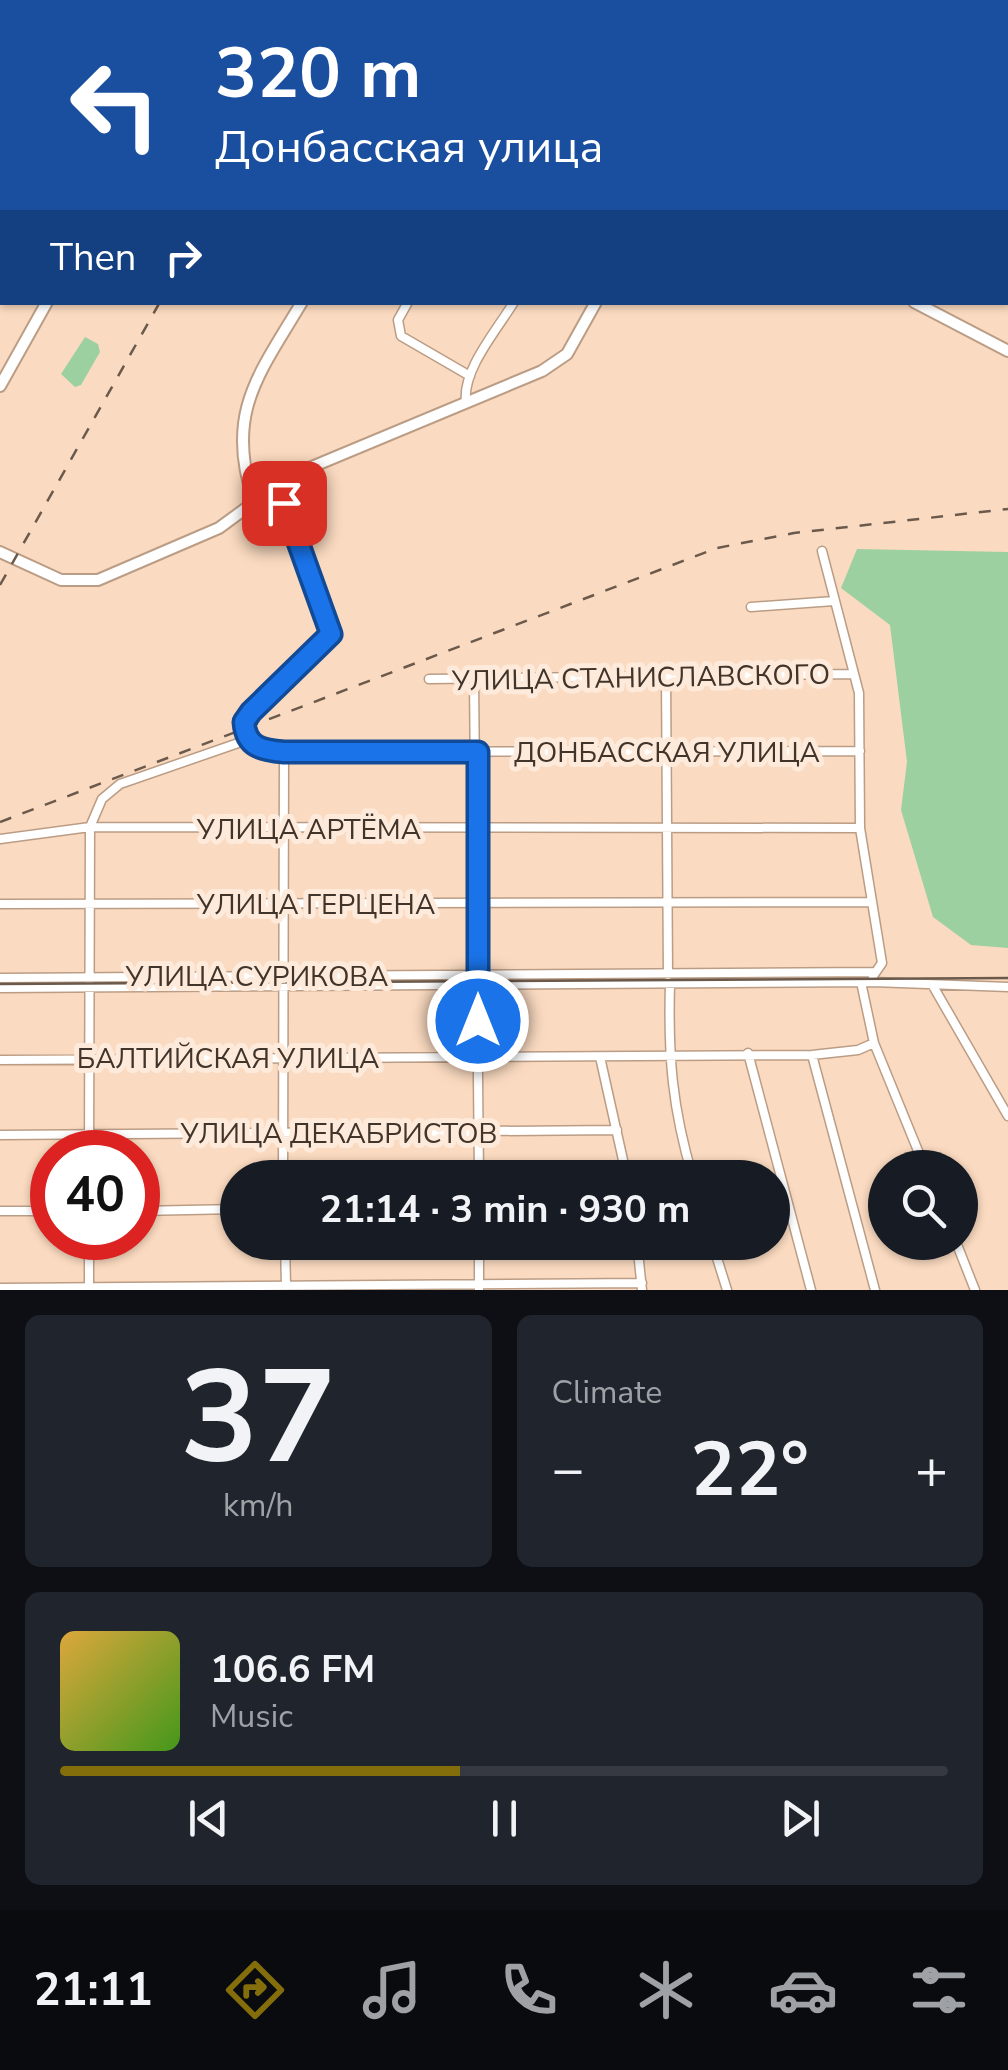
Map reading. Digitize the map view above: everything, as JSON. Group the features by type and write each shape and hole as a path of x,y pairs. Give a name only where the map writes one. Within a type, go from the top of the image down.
{"main road":[{"path":"0,386 45,305"},
{"path":"254,500 242,462 242,416 254,383 300,305"},
{"path":"0,552 61,580 98,580 218,528 270,488 542,371 566,354 594,305"},
{"path":"920,305 1008,351"}],"street":[{"path":"406,305 398,320 401,336 470,376"},
{"path":"466,402 464,389 470,376 512,305"},
{"path":"89,1130 90,827 102,799 120,784 247,740 244,722 251,712 331,634 284,503 270,488"},
{"path":"822,550 859,693 860,828 882,963 873,977 933,986 1008,987"},
{"path":"751,607 834,601"},
{"path":"666,674 668,1056 675,1117 688,1160"},
{"name":"УЛИЦА СТАНИСЛАВСКОГО","path":"430,679 852,674"},
{"path":"474,680 478,752 479,1160"},
{"name":"ДОНБАССКАЯ УЛИЦА","path":"247,740 260,750 284,752 860,752"},
{"path":"283,1160 280,829 284,752"},
{"name":"УЛИЦА АРТЁМА","path":"0,839 90,827 860,828"},
{"name":"УЛИЦА ГЕРЦЕНА","path":"0,904 871,902"},
{"name":"УЛИЦА СУРИКОВА","path":"669,980 873,977"},
{"name":"УЛИЦА СУРИКОВА","path":"0,978 861,982 873,977"},
{"name":"УЛИЦА СУРИКОВА","path":"0,988 89,981"},
{"path":"861,982 874,1043 918,1150"},
{"path":"933,986 1008,1116"},
{"name":"БАЛТИЙСКАЯ УЛИЦА","path":"0,1060 812,1055 858,1050 874,1043"},
{"path":"748,1053 811,1290"},
{"path":"812,1055 875,1290"},
{"path":"600,1057 624,1160"},
{"name":"УЛИЦА ДЕКАБРИСТОВ","path":"160,1135 618,1130"},
{"name":"УЛИЦА ДЕКАБРИСТОВ","path":"0,1134 30,1135"},
{"path":"160,1210 220,1210"},
{"path":"0,1211 30,1211"},
{"path":"89,1260 89,1289"},
{"path":"285,1260 286,1288"},
{"path":"479,1260 479,1286"},
{"path":"0,1288 642,1286 639,1260"},
{"path":"718,1260 727,1290"},
{"path":"963,1260 975,1290"}],"green space":[{"path":"85,337 98,344 100,352 81,385 75,387 61,374"},
{"path":"857,549 1008,552 1008,948 971,945 933,917 901,810 907,762 890,625 841,588"}],"tram line":[{"path":"0,984 1008,978"}],"railway":[{"path":"0,585 158,305"},
{"path":"0,822 717,548 794,533 1008,509"}],"route":[{"path":"284,503 331,634 251,712 243,726 247,740 260,750 284,752 478,752 478,1021"}]}
